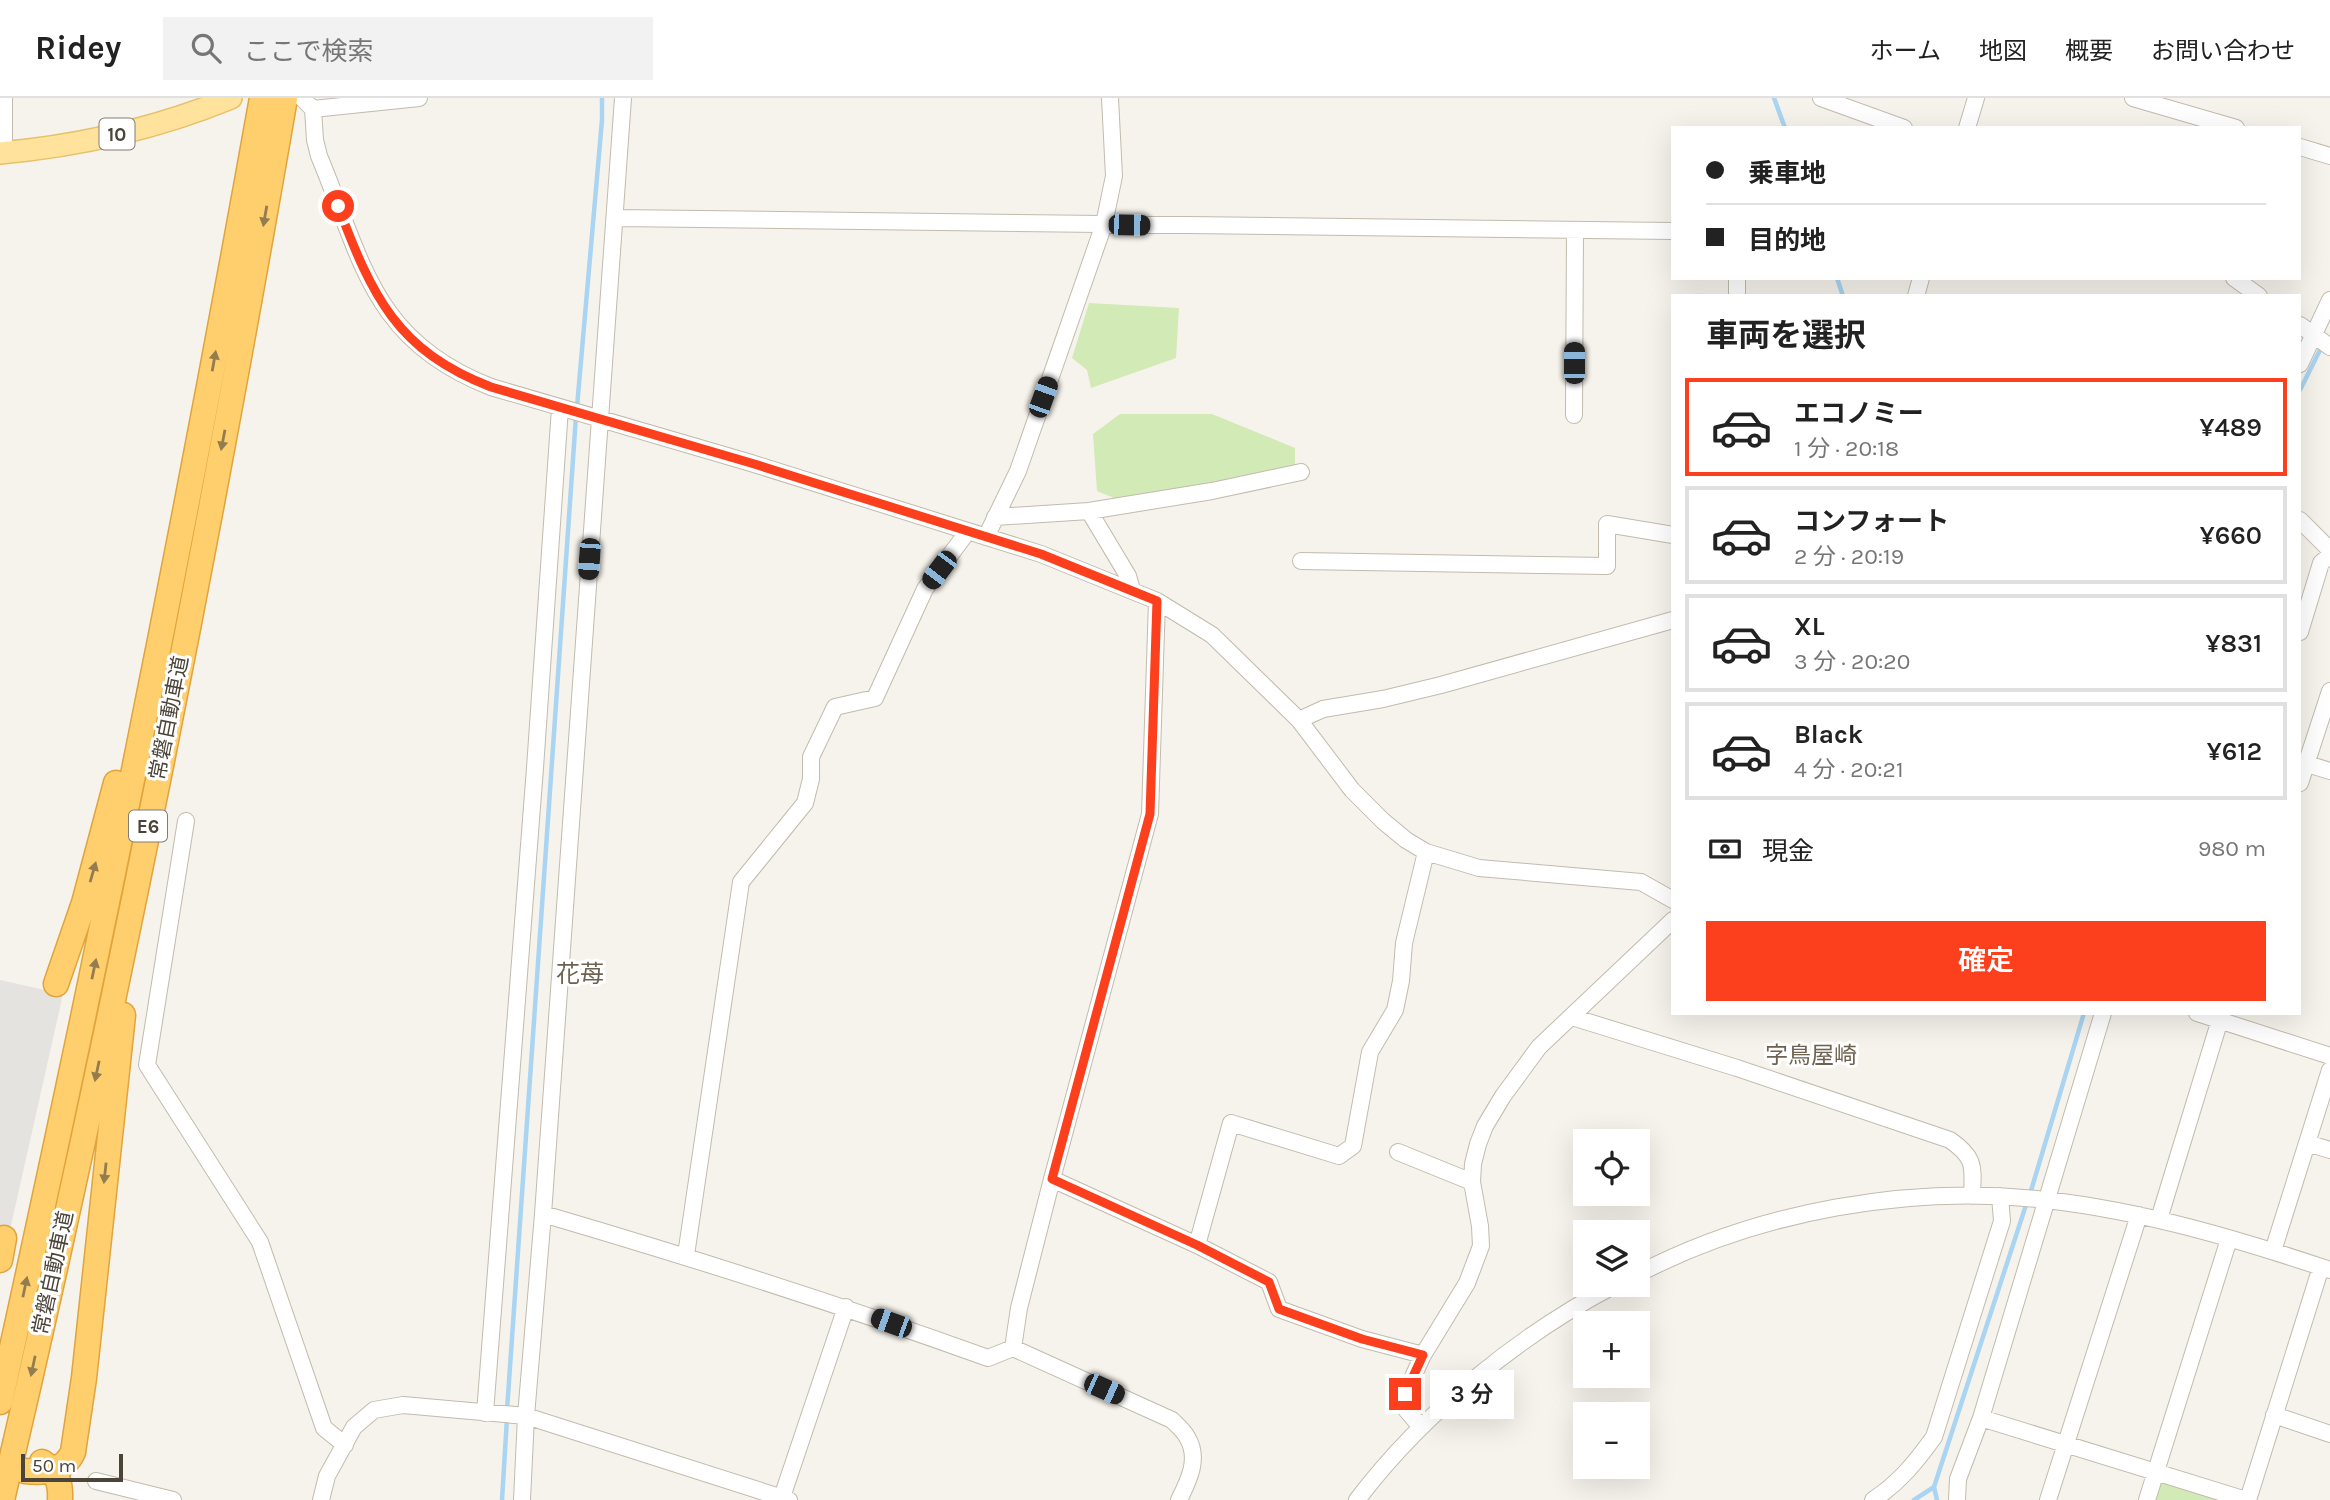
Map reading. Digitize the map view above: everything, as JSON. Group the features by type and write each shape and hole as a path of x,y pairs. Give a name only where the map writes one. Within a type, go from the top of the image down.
{"highway":[{"name":"常磐自動車道","path":"2,1500 82,1140 160,765 253,280 265,147 262,98"},
{"name":"常磐自動車道","path":"0,1402 65,1109 191,487 265,147 285,98"},
{"path":"56,984 84,903 103,834 144,671 169,551 191,487"},
{"path":"53,1471 69,1460 72,1452 84,1378 118,1056 160,765"},
{"path":"27,1464 39,1460 53,1471 59,1479 60,1500"}],"main road":[{"name":"10","path":"2,153 106,137 177,118 231,98"}],"street":[{"path":"2,153 4,98"},
{"path":"419,98 307,103 319,156 371,285 386,311 408,337 437,359 471,379 560,408 854,494 1041,554 1132,590 1157,601 1212,635 1299,720 1352,790 1398,834 1426,852 1479,868 1641,882 1671,899"},
{"path":"522,1500 623,98"},
{"path":"986,537 1016,473 1104,224 1114,176 1110,98"},
{"path":"1821,98 1898,126"},
{"path":"1968,126 1976,98"},
{"path":"2133,98 2161,102 2230,126"},
{"path":"2301,146 2330,156"},
{"path":"616,218 1671,231"},
{"path":"1574,415 1575,230"},
{"path":"2237,280 2256,294"},
{"path":"2301,362 2330,300"},
{"path":"485,1413 536,768 560,408"},
{"path":"995,517 1089,511 1212,491 1301,472"},
{"path":"1089,511 1128,576 1132,590"},
{"path":"2301,521 2330,553 2321,563 2301,624"},
{"path":"1301,561 1607,566 1607,524 1671,535"},
{"path":"686,1255 741,882 805,803 811,779 811,757 835,706 875,698 925,589 968,531"},
{"path":"1013,1348 1019,1308 1052,1179 1150,814 1157,601"},
{"path":"1299,720 1323,709 1441,685 1671,621"},
{"path":"2301,780 2330,691"},
{"path":"2307,764 2330,771"},
{"path":"186,821 147,1065 260,1242 324,1428 345,1445"},
{"path":"1197,1245 1231,1123 1339,1156 1353,1146 1370,1052 1395,1010 1404,943 1426,852"},
{"path":"1420,1426 1402,1406 1405,1394 1423,1355 1467,1283 1481,1246 1472,1182 1478,1144 1503,1096 1539,1046 1671,922"},
{"path":"1957,1500 1958,1479 1981,1418 2041,1199 2102,1015"},
{"path":"1572,1017 1737,1068 1950,1140 1966,1151 1972,1166 1972,1196"},
{"path":"2159,1219 2220,1017 2330,1056"},
{"path":"2273,1251 2330,1070"},
{"path":"2307,1143 2330,1150"},
{"path":"1398,1152 1472,1182"},
{"path":"1052,1179 1197,1245 1269,1282 1279,1309 1362,1339 1423,1355"},
{"path":"1650,1269 1701,1246 1762,1224 1838,1207 1972,1196 2041,1199 2159,1219 2273,1251 2325,1269 2247,1500 2066,1442 1981,1418"},
{"path":"1873,1500 1895,1485 1934,1437 2002,1221 2007,1197"},
{"path":"543,1214 686,1255 846,1307 988,1358 1013,1348 1172,1420 1187,1436 1194,1458 1189,1481 1179,1500"},
{"path":"2048,1500 2139,1215"},
{"path":"2147,1500 2229,1239"},
{"path":"1357,1500 1420,1426 1489,1367 1595,1297"},
{"path":"321,1500 327,1476 354,1427 374,1410 402,1405 526,1416 784,1499 846,1307"},
{"path":"2274,1415 2330,1434"},
{"path":"96,1481 173,1500"}],"green space":[{"path":"1089,303 1179,308 1176,358 1091,388 1087,370 1072,358"},
{"path":"1120,414 1212,414 1295,448 1295,467 1119,500 1097,491 1093,434"},
{"path":"2166,1482 2230,1500 2155,1500 2160,1484"}],"shaded area":[{"path":"0,980 63,994 10,1230 0,1227"}],"waterway":[{"path":"577,407 602,98"},
{"path":"1774,98 1784,126"},
{"path":"1838,280 1842,294"},
{"path":"2301,388 2322,346"},
{"path":"507,1410 576,416"},
{"path":"2030,1194 2083,1015"},
{"path":"1937,1500 1934,1487 2027,1202"},
{"path":"502,1500 507,1418"},
{"path":"1914,1500 1934,1487"}],"tunnel":[{"path":"0,1450 29,1456"}],"district":[{"name":"花苺","path":"580,974"},
{"name":"字鳥屋崎","path":"1811,1055"}],"route":[{"path":"338,206 362,267 386,311 408,337 437,359 471,379 880,502 1041,554 1157,601 1150,814 1052,1179 1197,1245 1269,1282 1279,1309 1362,1339 1423,1355 1405,1394"}]}
